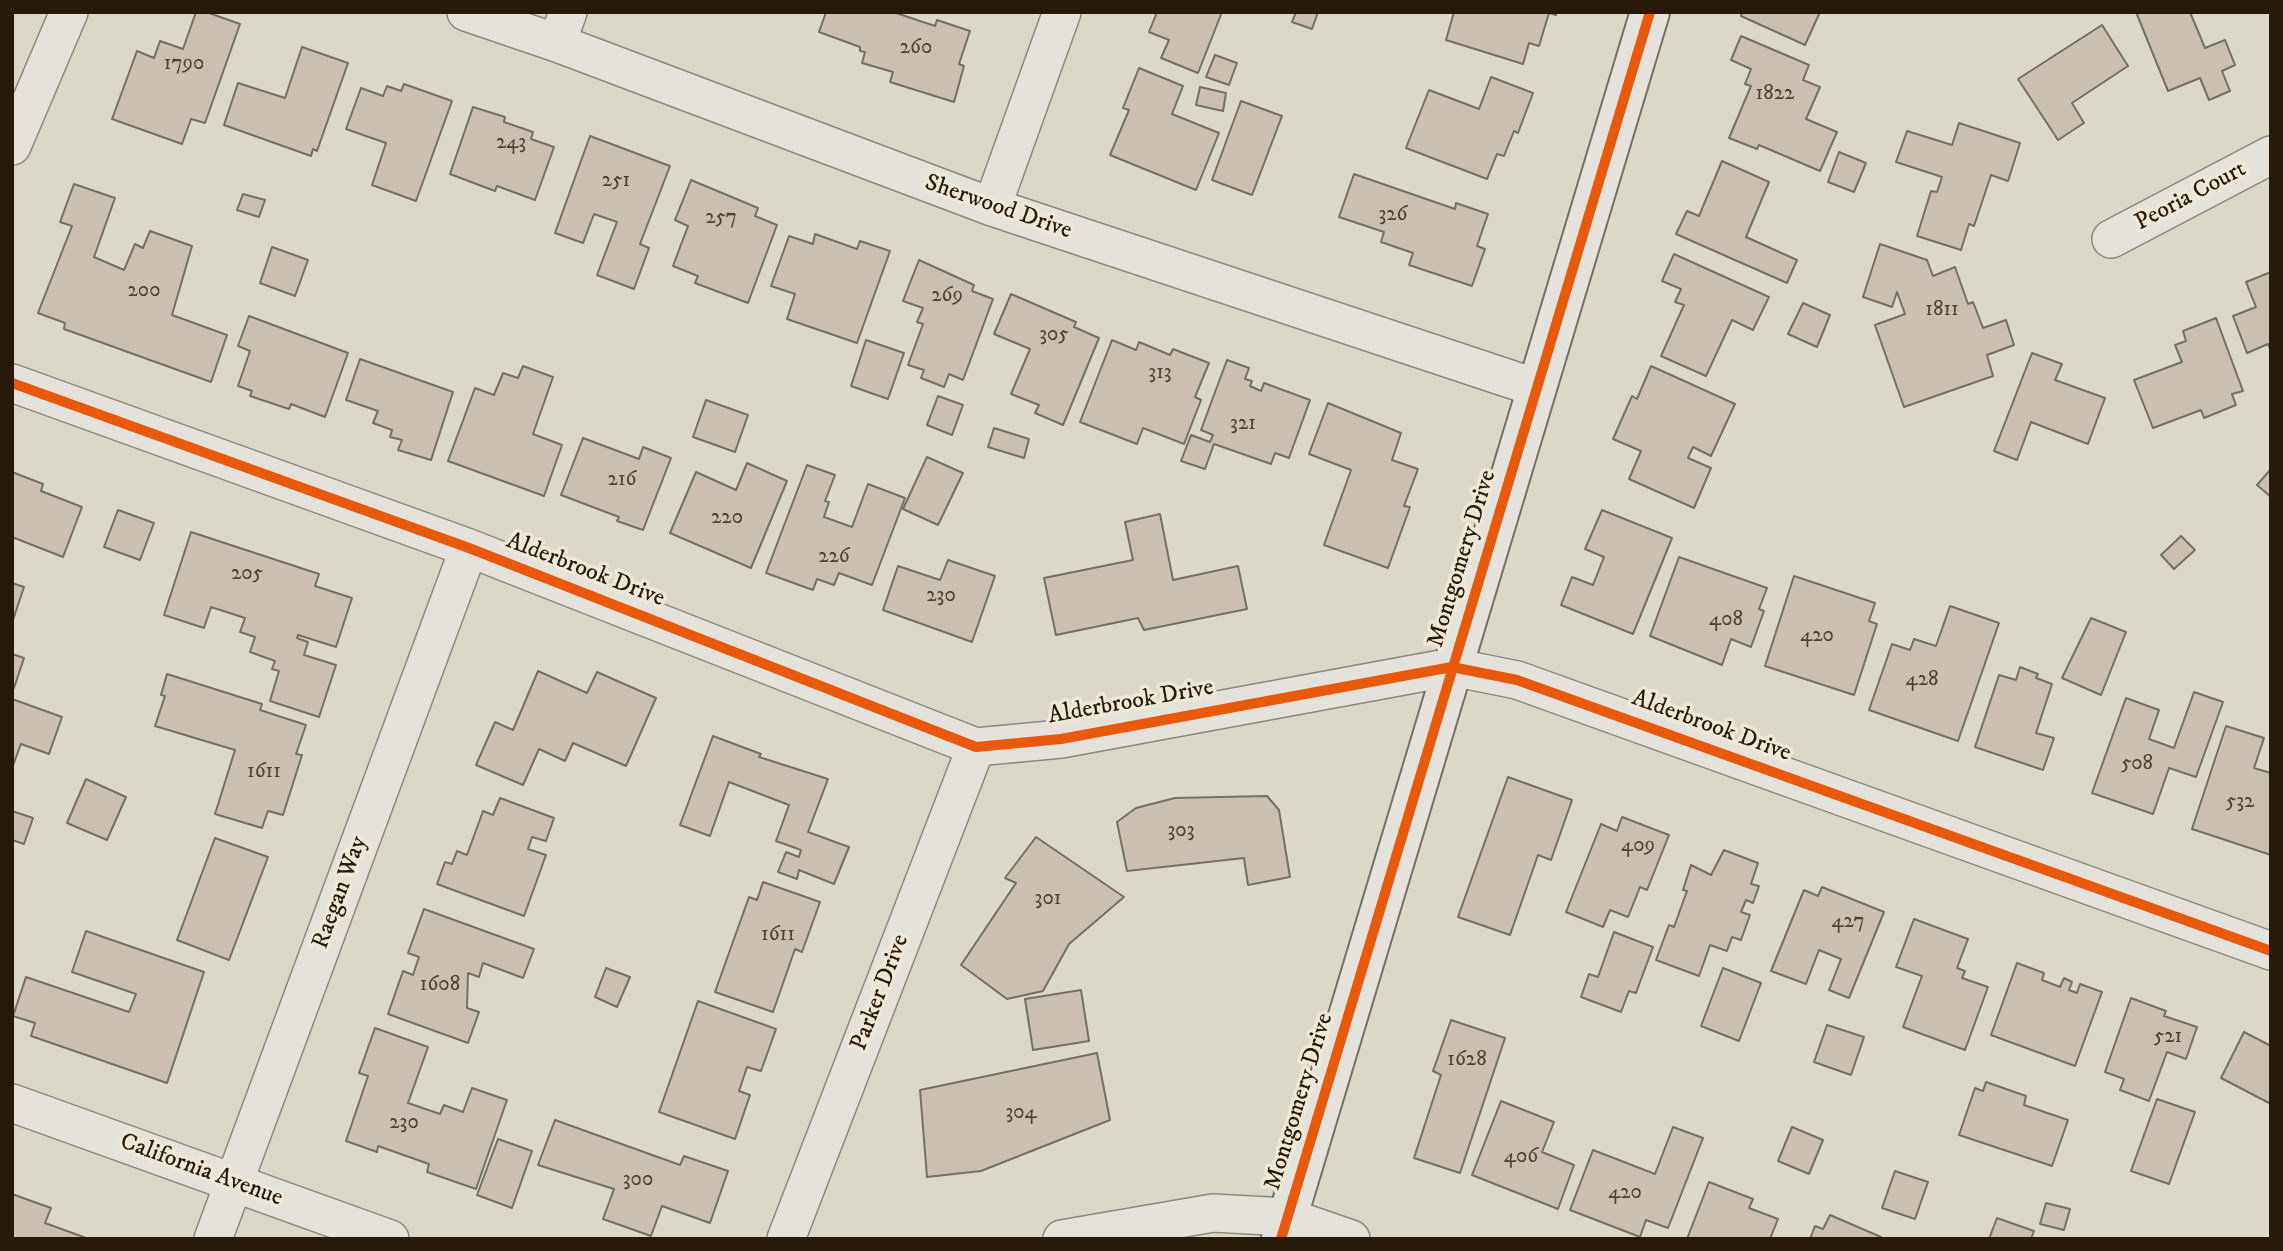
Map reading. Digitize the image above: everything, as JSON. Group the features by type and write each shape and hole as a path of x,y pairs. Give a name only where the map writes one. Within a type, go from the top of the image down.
{"main road":[{"name":"Montgomery Drive","path":"1284,1228 1650,12"}],"street":[{"path":"12,146 69,12"},
{"name":"Sherwood Drive","path":"466,12 562,27 992,207 1536,388"},
{"path":"992,207 1062,12"},
{"name":"Peoria Court","path":"2111,239 2271,155"},
{"name":"Alderbrook Drive","path":"12,383 469,548 976,747 1061,739 1452,667 1530,684 2271,951"},
{"name":"Raegan Way","path":"214,1239 469,548"},
{"name":"Parker Drive","path":"786,1239 976,747"},
{"name":"California Avenue","path":"12,1103 390,1239"},
{"path":"1062,1239 1213,1213 1351,1239"}],"building":[{"path":"196,12 206,12 240,24 205,123 191,119 182,144 112,119 137,51 154,58 160,41 183,49"},
{"path":"826,12 893,12 935,26 937,20 970,31 959,64 964,66 954,102 890,82 893,72 862,63 865,52 860,51 860,47 819,32"},
{"path":"1157,12 1222,12 1198,73 1161,58 1169,40 1149,32"},
{"path":"1296,12 1318,12 1312,29 1292,22"},
{"path":"1454,12 1556,12 1556,15 1549,13 1539,46 1529,43 1523,64 1446,40"},
{"path":"1742,12 1820,12 1805,45 1741,16"},
{"path":"2136,12 2190,12 2205,48 2225,40 2235,65 2222,71 2230,91 2209,100 2200,78 2168,91"},
{"path":"2102,25 2128,66 2072,103 2084,123 2058,140 2018,79"},
{"path":"1741,36 1809,65 1803,80 1820,87 1806,119 1837,132 1820,171 1759,145 1757,149 1729,138 1751,86 1745,84 1751,69 1731,60"},
{"path":"302,47 348,63 317,151 313,149 311,156 224,125 238,83 285,98"},
{"path":"1215,55 1237,63 1229,85 1206,77"},
{"path":"1139,68 1183,86 1172,114 1219,133 1196,190 1110,155 1129,110 1123,108"},
{"path":"1491,77 1533,93 1518,133 1514,131 1504,156 1497,154 1487,179 1406,148 1429,90 1479,109"},
{"path":"404,84 452,101 416,201 372,185 386,143 346,129 361,88 383,96 387,86 401,91"},
{"path":"1200,87 1226,93 1223,111 1196,105"},
{"path":"1241,101 1282,116 1252,195 1212,180"},
{"path":"473,107 505,117 504,122 533,132 531,139 554,147 535,200 497,186 495,191 450,174"},
{"path":"1959,123 2020,143 2008,181 1991,175 1974,226 1969,224 1961,250 1917,236 1931,191 1937,192 1942,177 1896,162 1907,131 1952,145"},
{"path":"590,136 670,166 640,244 649,248 634,289 597,275 617,222 594,214 583,243 555,233"},
{"path":"1839,152 1866,163 1854,192 1828,182"},
{"path":"1722,161 1769,182 1746,237 1797,260 1787,283 1676,234 1687,211 1699,216"},
{"path":"1354,174 1455,209 1456,203 1488,214 1477,246 1485,249 1472,286 1409,265 1413,253 1381,242 1384,232 1339,217"},
{"path":"691,180 758,208 755,216 777,225 748,303 695,283 698,276 673,266 688,226 675,220"},
{"path":"74,184 115,198 94,257 124,270 135,244 143,248 150,231 192,246 172,315 227,335 211,382 64,329 65,323 38,313 72,226 60,222"},
{"path":"243,194 265,200 259,217 237,210"},
{"path":"815,234 857,249 860,241 890,251 857,343 787,319 795,294 771,286 789,236 813,244"},
{"path":"1880,244 1927,260 1933,276 1955,267 1968,304 1973,302 1983,328 2006,320 2014,345 1987,355 1993,376 1904,407 1875,325 1905,314 1897,292 1892,307 1863,297"},
{"path":"272,247 308,260 295,296 260,283"},
{"path":"1674,254 1769,297 1753,330 1732,320 1706,376 1661,356 1684,305 1675,302 1681,289 1662,281"},
{"path":"919,260 974,285 972,291 993,299 963,380 949,374 944,387 921,378 924,370 908,365 923,324 917,322 923,308 903,301"},
{"path":"2271,272 2271,351 2268,344 2247,353 2233,316 2256,307 2246,282"},
{"path":"1011,294 1076,322 1074,327 1099,338 1063,425 1035,413 1039,405 1011,394 1030,349 994,334"},
{"path":"1803,303 1830,315 1817,347 1788,334"},
{"path":"249,316 348,353 325,417 291,404 289,409 250,396 252,391 238,386 250,351 238,346"},
{"path":"2216,318 2243,391 2232,394 2236,405 2204,418 2201,410 2153,428 2134,380 2182,362 2175,345 2186,341 2183,331"},
{"path":"866,340 904,353 888,399 851,386"},
{"path":"1112,340 1136,350 1139,342 1170,355 1173,349 1209,363 1195,397 1201,400 1184,444 1143,428 1137,444 1080,422"},
{"path":"2032,353 2062,364 2055,380 2105,398 2088,444 2031,422 2017,460 1994,451"},
{"path":"360,359 453,392 431,460 398,450 402,440 390,437 392,430 373,423 378,411 346,400"},
{"path":"1227,360 1249,368 1245,379 1252,381 1250,386 1261,391 1264,383 1310,400 1289,458 1275,453 1271,464 1214,444 1205,469 1181,461 1191,435 1210,442 1213,435 1201,430"},
{"path":"523,366 553,377 533,434 562,445 544,496 448,461 475,388 494,395 503,373 518,378"},
{"path":"1651,366 1735,404 1711,456 1693,447 1688,458 1711,468 1694,508 1629,479 1641,451 1613,439 1632,396 1637,399"},
{"path":"938,396 963,405 952,435 927,425"},
{"path":"706,400 748,415 735,452 693,437"},
{"path":"1328,403 1401,433 1392,460 1418,469 1404,506 1410,507 1388,568 1324,545 1351,470 1309,454"},
{"path":"994,428 1029,439 1024,458 988,447"},
{"path":"583,438 639,459 643,447 671,458 643,530 617,521 619,517 561,495"},
{"path":"927,457 963,473 938,525 903,509"},
{"path":"747,463 787,481 751,568 670,533 696,472 736,490"},
{"path":"807,465 835,475 825,501 829,502 824,517 852,527 868,484 905,498 872,585 839,573 834,585 817,579 813,590 766,573"},
{"path":"2271,469 2271,497 2257,485"},
{"path":"12,472 43,484 41,491 82,507 63,557 12,537"},
{"path":"118,510 154,523 140,560 104,547"},
{"path":"1602,510 1672,538 1633,634 1561,605 1572,577 1593,585 1604,557 1585,549"},
{"path":"1160,514 1173,580 1238,566 1247,609 1144,630 1138,618 1056,635 1044,578 1133,560 1125,522"},
{"path":"191,532 319,574 315,586 352,598 336,647 298,635 297,638 308,642 304,655 336,665 319,717 270,701 279,671 272,669 275,661 250,652 255,637 240,632 245,618 211,607 204,628 164,615"},
{"path":"2181,536 2195,550 2174,569 2161,555"},
{"path":"1679,557 1767,588 1759,609 1764,611 1751,647 1731,639 1722,665 1650,636"},
{"path":"948,560 995,576 972,642 883,610 898,566 940,580"},
{"path":"1794,576 1875,603 1869,621 1877,624 1854,695 1765,666"},
{"path":"12,583 24,587 12,623"},
{"path":"1950,606 1999,623 1958,741 1869,710 1892,644 1910,650 1914,639 1936,646"},
{"path":"2091,618 2126,632 2101,695 2062,678"},
{"path":"12,654 24,658 14,688 12,688"},
{"path":"2020,667 2038,674 2036,678 2052,684 2036,733 2054,738 2043,770 1975,747 1999,675 2016,680"},
{"path":"538,671 587,693 597,672 656,698 626,766 573,743 565,761 539,749 523,785 476,765 495,722 513,730"},
{"path":"167,674 262,704 260,710 306,725 296,754 302,755 283,815 268,811 262,828 215,814 235,750 155,726 165,696 161,695"},
{"path":"2194,692 2223,702 2196,777 2169,768 2153,814 2092,793 2126,698 2159,710 2149,739 2174,748"},
{"path":"12,699 62,717 49,754 21,744 12,768"},
{"path":"2226,726 2264,738 2254,768 2271,773 2271,855 2192,829"},
{"path":"713,736 761,754 759,757 828,779 808,832 849,847 834,884 799,870 797,879 778,872 786,852 799,857 801,850 776,841 789,805 729,782 710,836 680,825"},
{"path":"1508,777 1572,800 1551,860 1538,855 1510,935 1458,917"},
{"path":"86,779 126,797 107,840 67,823"},
{"path":"1267,796 1279,810 1290,877 1248,885 1244,858 1127,871 1117,822 1136,808 1175,798"},
{"path":"500,798 554,818 546,841 532,837 528,849 546,855 524,916 437,884 445,862 452,864 457,851 467,855 483,811 493,815"},
{"path":"12,811 33,818 24,844 12,840"},
{"path":"1622,817 1669,835 1647,890 1640,887 1628,917 1610,910 1603,927 1566,912 1601,824 1617,831"},
{"path":"1036,837 1124,897 1069,944 1043,991 1007,999 961,965 1016,883 1005,878"},
{"path":"215,838 268,857 229,960 177,940"},
{"path":"1724,850 1758,863 1751,884 1759,886 1753,903 1746,900 1741,912 1750,915 1741,940 1732,937 1727,951 1710,945 1699,976 1656,960 1669,925 1674,927 1687,891 1683,890 1691,865 1711,875"},
{"path":"763,882 820,902 802,952 795,949 773,1012 715,992 749,897 757,900"},
{"path":"1822,887 1884,912 1849,998 1829,990 1841,959 1819,950 1806,984 1771,971 1804,890 1818,896"},
{"path":"424,909 534,949 523,978 483,963 479,977 468,973 467,1008 479,1012 468,1043 388,1014 403,971 413,975 419,957 408,953"},
{"path":"1914,919 1968,939 1957,968 1965,971 1962,978 1988,987 1965,1050 1903,1027 1922,976 1896,967"},
{"path":"86,931 204,972 167,1083 31,1036 35,1023 13,1016 26,977 129,1012 136,994 72,972"},
{"path":"1614,932 1653,947 1636,993 1629,991 1621,1012 1581,997 1589,974 1598,977"},
{"path":"2017,963 2044,973 2042,980 2060,987 2064,978 2072,982 2069,990 2077,993 2080,984 2102,992 2075,1066 1991,1035"},
{"path":"606,968 630,977 617,1007 595,997"},
{"path":"1723,968 1761,983 1739,1041 1701,1026"},
{"path":"1081,990 1089,1041 1033,1050 1025,999"},
{"path":"2131,998 2166,1011 2164,1016 2197,1027 2186,1059 2167,1052 2149,1101 2120,1090 2124,1079 2105,1072"},
{"path":"698,1001 776,1029 761,1071 747,1067 739,1091 750,1095 735,1139 659,1112"},
{"path":"1451,1020 1505,1038 1460,1173 1414,1158 1441,1075 1433,1071"},
{"path":"1827,1025 1864,1037 1851,1075 1814,1062"},
{"path":"375,1028 428,1047 408,1103 440,1114 444,1105 463,1112 472,1088 507,1100 476,1189 427,1172 429,1164 378,1146 377,1152 346,1141 368,1076 359,1073"},
{"path":"2244,1032 2271,1046 2271,1104 2221,1078"},
{"path":"1097,1053 1110,1120 981,1171 927,1177 920,1090"},
{"path":"1986,1082 2026,1096 2024,1105 2068,1120 2052,1166 1959,1135 1975,1088 1983,1091"},
{"path":"2157,1099 2195,1112 2169,1184 2131,1171"},
{"path":"1501,1101 1554,1122 1542,1152 1574,1165 1558,1209 1472,1175"},
{"path":"555,1120 680,1165 684,1156 728,1171 710,1223 662,1206 651,1236 603,1219 614,1189 538,1165"},
{"path":"1673,1127 1703,1138 1668,1228 1646,1220 1640,1237 1570,1210 1593,1150 1655,1174"},
{"path":"1792,1127 1823,1140 1809,1174 1778,1161"},
{"path":"498,1139 532,1151 512,1208 477,1195"},
{"path":"1895,1171 1928,1182 1915,1219 1882,1208"},
{"path":"1709,1182 1753,1199 1749,1208 1778,1219 1770,1239 1687,1239"},
{"path":"12,1194 51,1208 45,1223 89,1239 12,1239"},
{"path":"2046,1203 2070,1209 2064,1230 2040,1224"},
{"path":"1830,1215 1881,1239 1810,1239 1815,1226 1823,1229"},
{"path":"1997,1218 2034,1231 2031,1239 1989,1239"}],"cycle path":[{"path":"1281,1239 1650,12"},
{"path":"12,383 469,548 976,747 1061,739 1452,667 1517,680 2271,951"}]}
